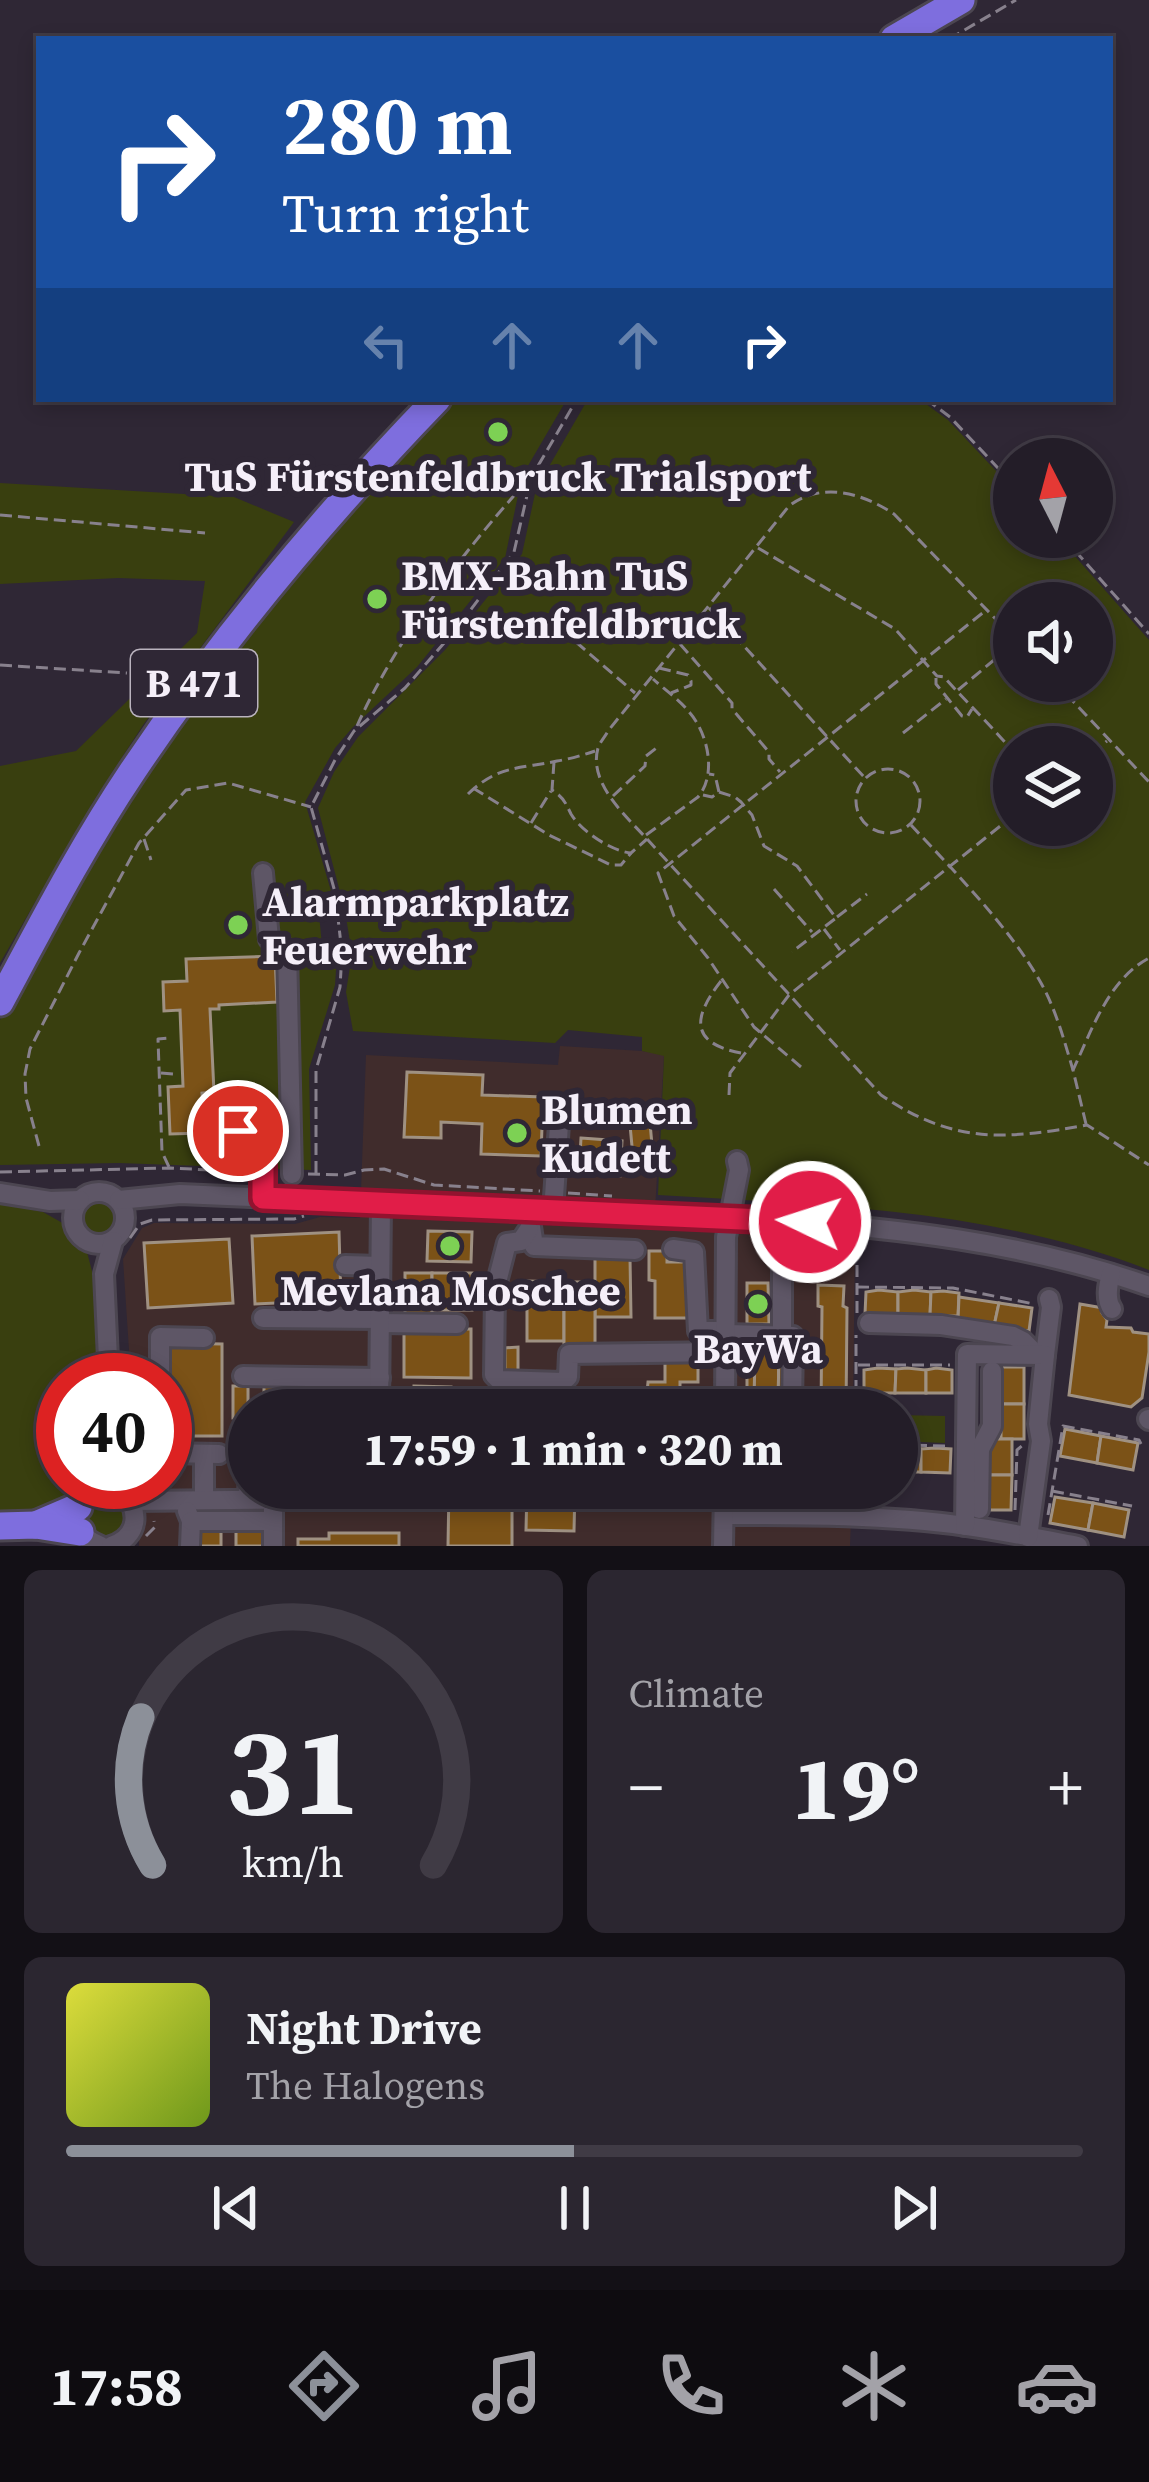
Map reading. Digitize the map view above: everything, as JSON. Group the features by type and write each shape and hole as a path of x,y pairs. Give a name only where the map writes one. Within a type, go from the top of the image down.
{"highway":[{"path":"900,36 961,0"},
{"name":"B 471","path":"0,1001 130,775 204,670 368,470 433,402"},
{"path":"0,1526 98,1529"}],"street":[{"path":"263,872 269,939 287,949 292,1174"},
{"path":"554,1201 560,1110"},
{"path":"238,1131 259,1156 263,1198"},
{"path":"726,1389 726,1238 737,1161"},
{"path":"0,1193 50,1201 80,1200 103,1192 122,1210 120,1242 104,1274"},
{"path":"122,1210 180,1194 381,1202 530,1219"},
{"path":"72,1220 80,1200"},
{"path":"50,1201 90,1243 104,1274 108,1353"},
{"path":"793,1389 794,1336 569,1354 568,1377 562,1382 500,1380 494,1375 495,1290 507,1243 521,1241 530,1219 554,1201 938,1234 1010,1247 1149,1286"},
{"path":"380,1389 381,1202"},
{"path":"530,1219 534,1246 635,1250"},
{"path":"90,1243 120,1242"},
{"path":"673,1249 694,1252 698,1331 727,1339"},
{"path":"345,1265 380,1266"},
{"path":"782,1268 782,1336"},
{"path":"1111,1274 1108,1304 1112,1309"},
{"path":"1029,1534 1041,1441 1041,1355 1050,1303"},
{"path":"263,1318 457,1324"},
{"path":"869,1323 941,1325 1013,1336 1041,1355"},
{"path":"160,1353 160,1337 204,1338"},
{"path":"975,1504 966,1446 967,1354 1041,1355"},
{"path":"965,1526 975,1504 980,1449 992,1426 992,1370"},
{"path":"243,1376 380,1378"},
{"path":"192,1454 212,1454 204,1499"},
{"path":"192,1500 228,1498"},
{"path":"98,1529 128,1537 135,1524 132,1509"},
{"path":"135,1524 167,1509"},
{"path":"187,1509 190,1546"},
{"path":"273,1546 276,1509"},
{"path":"723,1546 724,1509"},
{"path":"792,1509 792,1515"},
{"path":"724,1515 965,1526 1078,1546"},
{"path":"191,1521 273,1521"}],"path":[{"path":"954,36 1016,0"},
{"path":"576,402 530,478 475,538 393,660 311,807 335,892 342,953 340,987 316,1070 316,1174 384,1169 434,1185 554,1201 625,1196"},
{"path":"930,402 993,463"},
{"path":"354,731 405,688 514,552 530,478"},
{"path":"993,615 894,514 875,501 852,494 801,497 608,731 597,751 602,784 645,838 881,1096 933,1125 961,1132 1021,1136 1087,1126 1149,1165"},
{"path":"0,515 205,532"},
{"path":"756,548 877,616 937,676"},
{"path":"1082,558 1149,634"},
{"path":"708,607 865,778"},
{"path":"801,1066 760,1034 739,1007 674,916 658,878 660,869 987,609"},
{"path":"576,642 636,694"},
{"path":"679,642 732,703 782,774"},
{"path":"956,691 993,661"},
{"path":"0,665 127,673"},
{"path":"658,668 688,675 692,681 669,694"},
{"path":"937,676 944,676 993,729"},
{"path":"937,676 935,684 962,716 972,709"},
{"path":"473,788 610,865 621,865 645,838 701,794 709,774 699,727 688,710 651,677"},
{"path":"903,733 947,698"},
{"path":"1074,702 1096,726"},
{"path":"1113,744 1149,782"},
{"path":"611,799 659,746"},
{"path":"467,794 502,770 597,751"},
{"path":"531,823 552,790 554,762"},
{"path":"883,769 911,778 921,796 911,825 902,831 879,833 861,820 856,798 865,778 883,769"},
{"path":"709,774 715,775 719,793"},
{"path":"39,1146 26,1098 30,1048 143,837 186,790 228,784 311,807"},
{"path":"552,790 562,796 581,826 610,848 631,853"},
{"path":"701,794 735,796 752,815 759,841 796,866 836,918"},
{"path":"911,825 950,866 1042,985 1056,1014 1087,1126"},
{"path":"729,1095 730,1072 789,994 993,832"},
{"path":"143,837 151,860"},
{"path":"774,889 814,935"},
{"path":"792,952 867,894"},
{"path":"823,928 842,952"},
{"path":"1073,1070 1114,988 1149,958"},
{"path":"722,979 703,1007 701,1031 715,1046 744,1053"},
{"path":"170,1038 158,1039 162,1152 170,1168"},
{"path":"159,1073 173,1074"},
{"path":"0,1172 170,1168 264,1173"},
{"path":"345,1174 345,1182"},
{"path":"120,1242 152,1220 307,1216"},
{"path":"857,1287 953,1288 1050,1303"},
{"path":"856,1365 967,1354"},
{"path":"1029,1534 1052,1491 1063,1426 1141,1444"},
{"path":"1028,1441 1017,1450 1029,1534"},
{"path":"918,1445 966,1446"},
{"path":"1052,1491 1132,1506"}],"shaded area":[{"path":"560,1046 664,1055 654,1227 855,1238 853,1389 228,1389 228,1509 851,1509 850,1546 139,1546 138,1509 192,1509 192,1353 129,1353 123,1259 142,1228 154,1223 295,1224 320,1217 360,1218 366,1055 558,1065"}],"green space":[{"path":"451,402 565,402 522,476 505,558 417,667 335,748 305,802 331,891 317,893 323,956 337,955 335,985 309,1069 311,1170 119,1163 0,1165 0,1020 98,842 290,577 394,457"},
{"path":"586,402 923,402 948,420 993,468 993,558 1077,558 1098,582 993,582 993,702 1113,702 1113,599 1149,640 1149,1270 1030,1234 968,1222 844,1207 658,1195 664,1056 642,1051 642,1037 568,1030 555,1043 353,1031 346,992 352,954 318,808 334,772 358,737 445,650 522,554 536,489"},
{"path":"0,483 234,497 294,522 143,725 0,963 0,766 76,751 197,633 205,581 118,578 0,584"},
{"path":"100,1200 113,1205 118,1218 113,1231 100,1236 87,1231 82,1218 87,1205"},
{"path":"0,1204 43,1212 66,1225 73,1241 87,1252 93,1275 96,1353 36,1353 36,1509 45,1509 0,1517"},
{"path":"918,1415 945,1416 945,1443 918,1442"},
{"path":"86,1509 126,1509 126,1524 114,1536 98,1536 86,1524"}],"building":[{"path":"275,956 277,1002 210,1009 214,1092 202,1093 204,1133 170,1134 168,1087 183,1086 180,1010 164,1011 163,982 187,981 186,959"},
{"path":"407,1072 483,1075 482,1095 543,1097 541,1156 481,1154 482,1124 441,1122 441,1138 404,1137"},
{"path":"650,1123 653,1156 633,1157 630,1125"},
{"path":"581,1138 622,1141 620,1176 579,1173"},
{"name":"Mevlana Moschee","path":"428,1231 472,1232 471,1262 427,1261"},
{"path":"339,1232 341,1300 255,1304 252,1236"},
{"path":"229,1239 233,1303 148,1308 144,1243"},
{"path":"649,1251 667,1251 667,1262 689,1262 689,1318 655,1318"},
{"path":"595,1258 630,1258 631,1317 595,1317"},
{"path":"405,1273 432,1273 432,1314 405,1314"},
{"path":"432,1273 472,1273 472,1310 432,1310"},
{"path":"527,1281 564,1282 564,1341 527,1341"},
{"path":"564,1282 595,1282 595,1346 564,1345"},
{"name":"BayWa","path":"747,1283 768,1283 769,1324 747,1324"},
{"path":"818,1285 844,1286 846,1389 821,1389 822,1307 818,1306"},
{"path":"866,1292 898,1292 898,1315 865,1314"},
{"path":"898,1292 931,1292 930,1316 898,1315"},
{"path":"931,1292 959,1293 958,1316 930,1316"},
{"path":"959,1297 999,1303 994,1326 958,1320"},
{"path":"999,1303 1032,1308 1029,1331 994,1326"},
{"path":"1080,1304 1103,1308 1106,1327 1149,1334 1142,1398 1131,1407 1069,1395"},
{"path":"404,1329 471,1329 471,1378 404,1377"},
{"path":"167,1343 222,1344 222,1436 192,1436 192,1353 167,1353"},
{"path":"518,1347 518,1374 505,1373 505,1348"},
{"path":"747,1347 755,1347 754,1389 747,1389"},
{"path":"755,1347 779,1347 778,1389 754,1389"},
{"path":"779,1347 786,1347 785,1389 778,1389"},
{"path":"665,1359 698,1359 698,1382 680,1382 680,1389 647,1389 648,1382 665,1382"},
{"path":"1000,1367 1024,1367 1024,1404 1001,1404"},
{"path":"896,1369 895,1389 864,1389 864,1370"},
{"path":"896,1369 926,1370 926,1393 895,1389"},
{"path":"926,1370 952,1370 952,1393 926,1393"},
{"path":"276,1380 330,1380 330,1389 276,1389"},
{"path":"414,1386 451,1387 451,1389"},
{"path":"1001,1404 1024,1404 1024,1439 1001,1439"},
{"path":"1065,1429 1101,1436 1097,1463 1060,1456"},
{"path":"1101,1436 1138,1443 1133,1470 1097,1463"},
{"path":"989,1439 1012,1439 1012,1475 989,1475"},
{"path":"921,1449 951,1449 950,1473 921,1472"},
{"path":"989,1475 1012,1475 1011,1510 989,1510"},
{"path":"1055,1497 1093,1503 1088,1530 1050,1523"},
{"path":"1093,1503 1129,1510 1124,1537 1088,1530"},
{"path":"449,1509 512,1509 512,1546 448,1546"},
{"path":"526,1509 575,1509 574,1531 526,1530"},
{"path":"221,1528 221,1546 200,1546 200,1529"},
{"path":"236,1531 265,1531 265,1546 236,1546"},
{"path":"329,1533 399,1533 399,1546 298,1546 298,1539 329,1539"}],"place":[{"name":"TuS Fürstenfeldbruck Trialsport","path":"498,432"},
{"name":"BMX-Bahn TuS Fürstenfeldbruck","path":"377,599"},
{"name":"Alarmparkplatz Feuerwehr","path":"238,925"},
{"name":"Blumen Kudett","path":"517,1133"},
{"name":"Mevlana Moschee","path":"450,1246"},
{"name":"BayWa","path":"758,1304"}],"route":[{"path":"238,1131 263,1164 263,1198 810,1222"}]}
